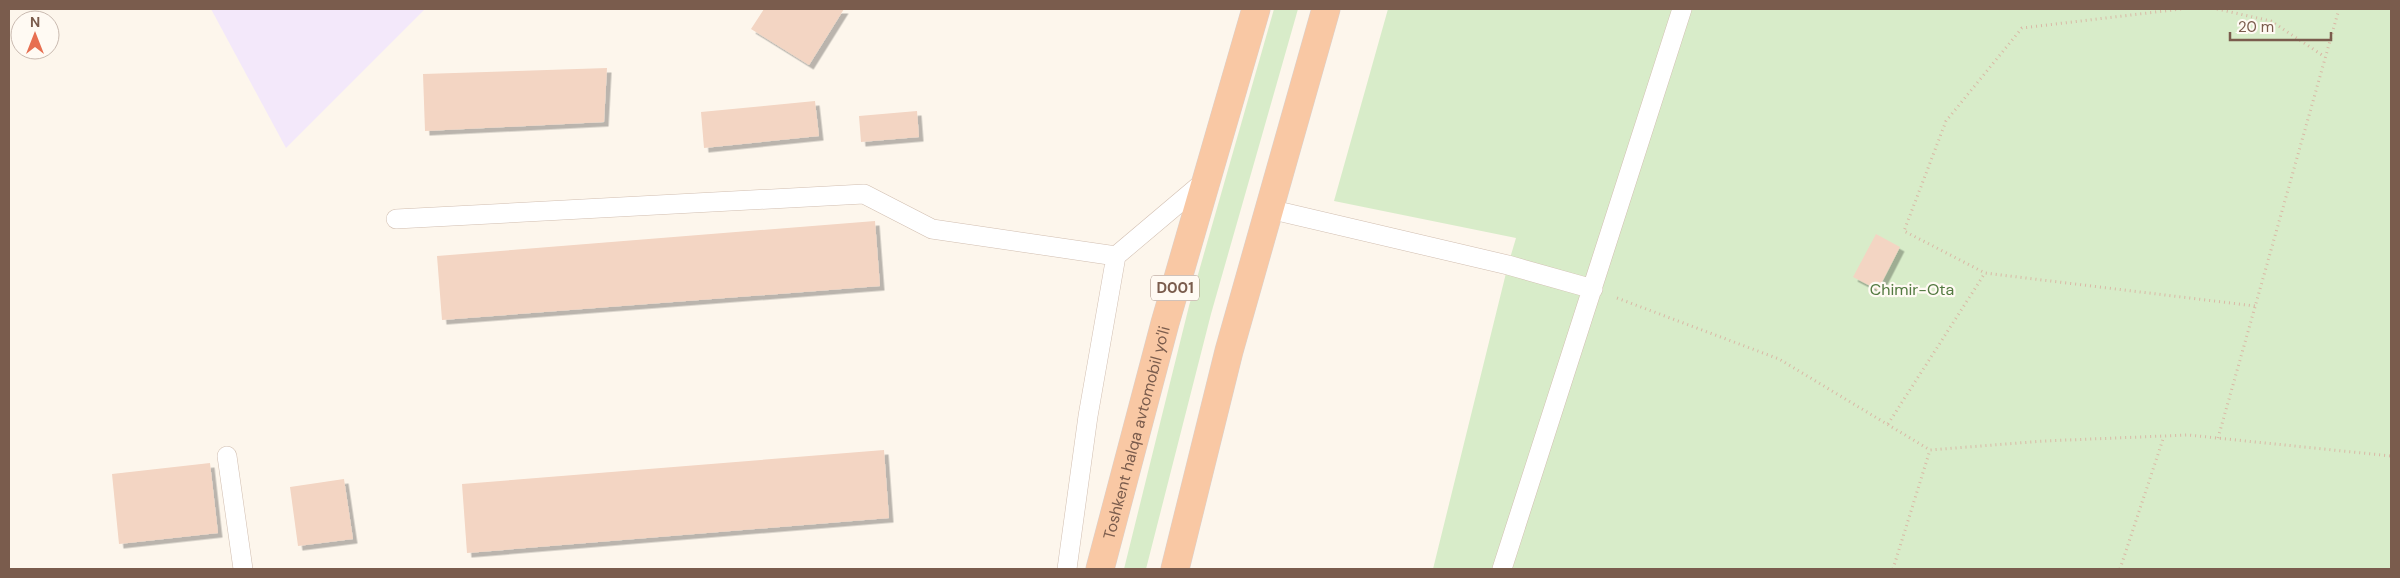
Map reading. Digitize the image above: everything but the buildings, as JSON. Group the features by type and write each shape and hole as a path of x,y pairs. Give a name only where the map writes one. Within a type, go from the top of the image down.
{"highway":[{"name":"Toshkent halqa avtomobil yo'li","path":"1100,569 1131,447 1256,9"},
{"path":"1175,569 1229,351 1326,9"}],"lane":[{"path":"1502,569 1682,9"},
{"path":"1067,569 1088,416 1116,256 1206,180"},
{"path":"396,219 864,194 932,229 1116,256"},
{"path":"1269,208 1508,265 1593,288"},
{"path":"227,456 243,569"}],"path":[{"path":"2181,9 2022,28 1946,121 1904,232 1985,273 2255,306"},
{"path":"2217,9 2271,20 2326,58"},
{"path":"2218,438 2339,9"},
{"path":"1888,424 1985,273"},
{"path":"1593,288 1779,359 1930,450 2044,441 2164,436 2218,438 2391,456"},
{"path":"2120,569 2164,436"},
{"path":"1893,569 1930,450"}],"shaded area":[{"path":"211,9 425,9 286,148"}],"green space":[{"path":"1274,9 1298,9 1211,314 1146,569 1124,569 1189,306"},
{"name":"Chimir-Ota","path":"1388,9 2391,9 2391,569 1433,569 1516,238 1334,201"}]}
